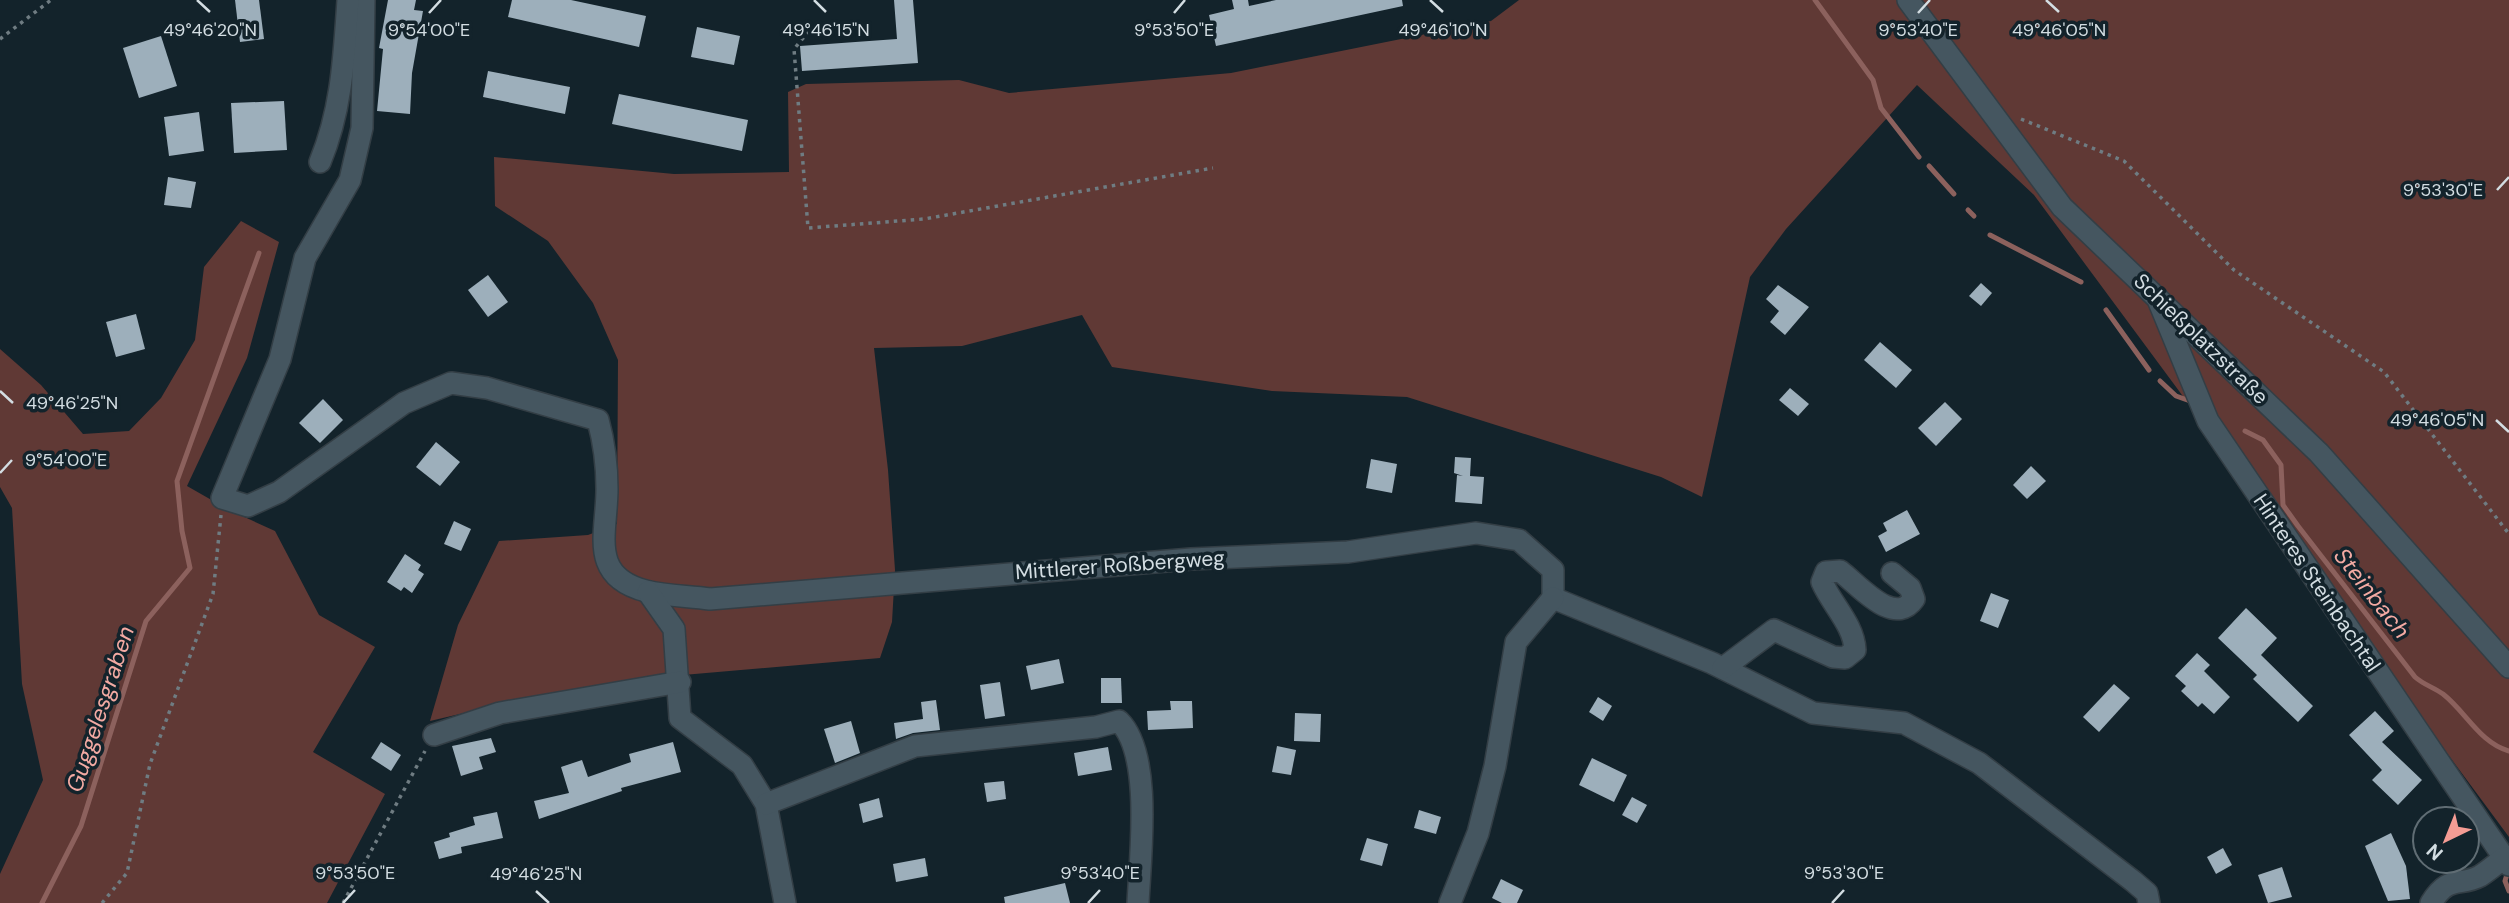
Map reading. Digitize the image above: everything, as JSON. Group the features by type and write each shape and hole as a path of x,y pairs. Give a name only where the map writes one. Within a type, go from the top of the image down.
{"street":[{"path":"320,162 333,131 341,95 348,0"},
{"path":"222,498 280,359 305,258 350,180 362,128 364,0"},
{"name":"Schießplatzstraße","path":"1908,0 2062,207 2319,453 2509,667"},
{"name":"Hinteres Steinbachtal","path":"2155,294 2208,421 2506,862 2478,877 2456,880 2437,893 2431,903"},
{"name":"Mittlerer Roßbergweg","path":"222,498 248,506 279,492 404,403 451,383 487,388 598,420 604,441 607,489 603,541 609,567 615,576 648,592 710,599 1178,560 1348,552 1476,533 1519,540 1553,570 1553,598"},
{"path":"1723,668 1774,631 1833,657 1845,658 1855,650 1854,639 1822,582 1826,572 1840,571 1884,606 1897,611 1908,608 1914,599 1910,589 1892,573"},
{"name":"Mittlerer Roßbergweg","path":"648,592 674,629 680,682 680,718 742,765 766,804"},
{"path":"1450,903 1478,833 1495,766 1516,642 1553,598 1723,668 1813,713 1904,723 1979,762 2133,881 2147,894 2149,903"},
{"path":"434,735 500,713 680,682"},
{"path":"785,903 766,804 915,746 1096,727 1119,721 1128,730 1142,783 1138,903"}],"path":[{"path":"0,39 51,0"},
{"path":"809,31 794,49 808,228 924,219 1213,168"},
{"path":"1986,104 2124,161 2234,270 2384,372 2509,534"},
{"path":"102,903 127,873 150,764 213,594 222,498"},
{"path":"343,903 434,735"}],"shaded area":[{"path":"1519,0 2509,0 2509,837 2034,195 1917,85 1786,229 1750,277 1702,497 1661,477 1407,397 1272,391 1112,367 1082,315 962,346 874,348 888,470 895,570 892,622 880,658 660,677 545,694 430,721 458,625 499,541 588,535 617,524 618,360 593,303 548,241 495,206 494,157 674,174 789,172 788,92 806,84 959,80 1009,93 1231,73 1491,21"},
{"path":"241,221 279,242 247,358 187,486 229,510 275,531 319,615 375,647 313,752 385,794 327,903 0,903 0,874 43,780 22,684 12,508 0,487 0,349 41,385 83,434 129,431 161,398 195,340 204,267"}],"building":[{"path":"235,0 259,0 264,39 240,42"},
{"path":"388,0 416,0 414,10 423,11 412,73 410,114 377,111 383,49 379,48"},
{"path":"512,0 571,0 646,16 639,47 508,17"},
{"path":"894,0 913,0 918,63 802,71 800,46 897,39"},
{"path":"1232,0 1248,0 1249,6 1276,0 1402,0 1403,6 1216,46 1209,15 1234,9"},
{"path":"697,27 740,36 734,65 691,57"},
{"path":"161,36 177,86 139,98 123,48"},
{"path":"488,71 570,87 565,114 483,97"},
{"path":"619,94 748,120 742,151 612,124"},
{"path":"284,101 287,150 234,153 231,103"},
{"path":"199,112 204,151 169,156 164,117"},
{"path":"168,177 196,182 191,208 164,205"},
{"path":"488,275 508,302 488,317 468,290"},
{"path":"1981,283 1992,293 1981,306 1969,296"},
{"path":"1778,285 1809,307 1785,335 1770,322 1779,311 1766,299"},
{"path":"136,314 145,349 116,357 106,322"},
{"path":"1880,342 1912,370 1896,388 1864,360"},
{"path":"1790,388 1809,404 1798,416 1779,400"},
{"path":"323,399 343,420 320,443 299,423"},
{"path":"1945,402 1962,419 1936,446 1918,428"},
{"path":"436,442 460,462 440,486 416,467"},
{"path":"1455,457 1471,458 1470,476 1484,477 1482,504 1455,502 1457,475 1463,476 1454,473"},
{"path":"1371,459 1397,464 1392,493 1366,488"},
{"path":"2031,466 2046,481 2027,499 2013,485"},
{"path":"1907,510 1920,534 1886,552 1878,536 1887,531 1883,523"},
{"path":"454,521 471,529 461,551 444,544"},
{"path":"405,554 421,565 418,570 424,574 412,593 404,587 401,591 387,582"},
{"path":"1991,593 2009,600 1998,628 1980,621"},
{"path":"2246,608 2277,638 2261,655 2313,706 2298,722 2253,679 2257,675 2218,638"},
{"path":"2197,653 2210,665 2204,671 2230,697 2214,714 2202,703 2198,707 2181,691 2186,686 2175,676"},
{"path":"1059,659 1064,683 1031,690 1026,666"},
{"path":"1101,678 1121,678 1122,703 1101,703"},
{"path":"1000,682 1005,716 985,719 980,685"},
{"path":"2114,684 2130,698 2099,732 2083,717"},
{"path":"1598,697 1612,706 1603,721 1589,712"},
{"path":"936,700 940,730 913,733 896,739 894,723 923,719 921,702"},
{"path":"1170,701 1192,701 1193,728 1148,730 1147,711 1171,710"},
{"path":"2375,711 2394,731 2382,742 2422,780 2398,805 2372,780 2382,770 2349,735"},
{"path":"1295,713 1321,714 1320,742 1294,741"},
{"path":"851,721 860,753 835,763 824,729"},
{"path":"491,738 496,752 479,757 483,769 461,776 452,746"},
{"path":"381,742 401,755 391,771 371,758"},
{"path":"673,742 681,772 621,788 622,791 539,819 534,801 569,793 561,767 582,760 588,777 631,762 629,754"},
{"path":"1277,746 1296,750 1291,775 1272,772"},
{"path":"1108,747 1112,770 1078,776 1074,753"},
{"path":"1592,758 1627,775 1614,802 1579,785"},
{"path":"1004,781 1006,799 987,802 984,783"},
{"path":"1632,797 1647,805 1637,823 1622,815"},
{"path":"879,798 883,817 863,823 859,804"},
{"path":"1419,810 1441,817 1436,834 1414,828"},
{"path":"497,812 503,838 461,847 462,853 439,859 434,842 450,837 449,833 475,825 473,817"},
{"path":"2391,833 2406,866 2410,899 2388,901 2365,846"},
{"path":"1367,838 1388,844 1382,866 1360,860"},
{"path":"2223,848 2232,865 2216,874 2207,857"},
{"path":"925,858 928,876 896,882 893,864"},
{"path":"2282,867 2292,897 2268,903 2258,875"},
{"path":"1501,879 1523,890 1517,903 1502,903 1492,898"},
{"path":"1065,883 1070,903 1005,903 1004,897"}],"waterway":[{"name":"Steinbach","path":"1815,0 1873,80 1881,108 1919,157"},
{"name":"Steinbach","path":"1929,166 1954,194"},
{"name":"Steinbach","path":"1968,210 1974,216"},
{"name":"Steinbach","path":"1990,235 2081,282"},
{"name":"Guggelesgraben","path":"42,903 81,826 146,621 190,568 182,531 177,481 259,253"},
{"name":"Steinbach","path":"2106,310 2149,370"},
{"name":"Steinbach","path":"2160,381 2176,396 2193,402"},
{"name":"Steinbach","path":"2245,431 2263,440 2281,465 2283,505 2415,677 2443,694 2481,734 2509,751"},
{"name":"Steinbach","path":"2508,871 2505,881 2509,891"}]}
